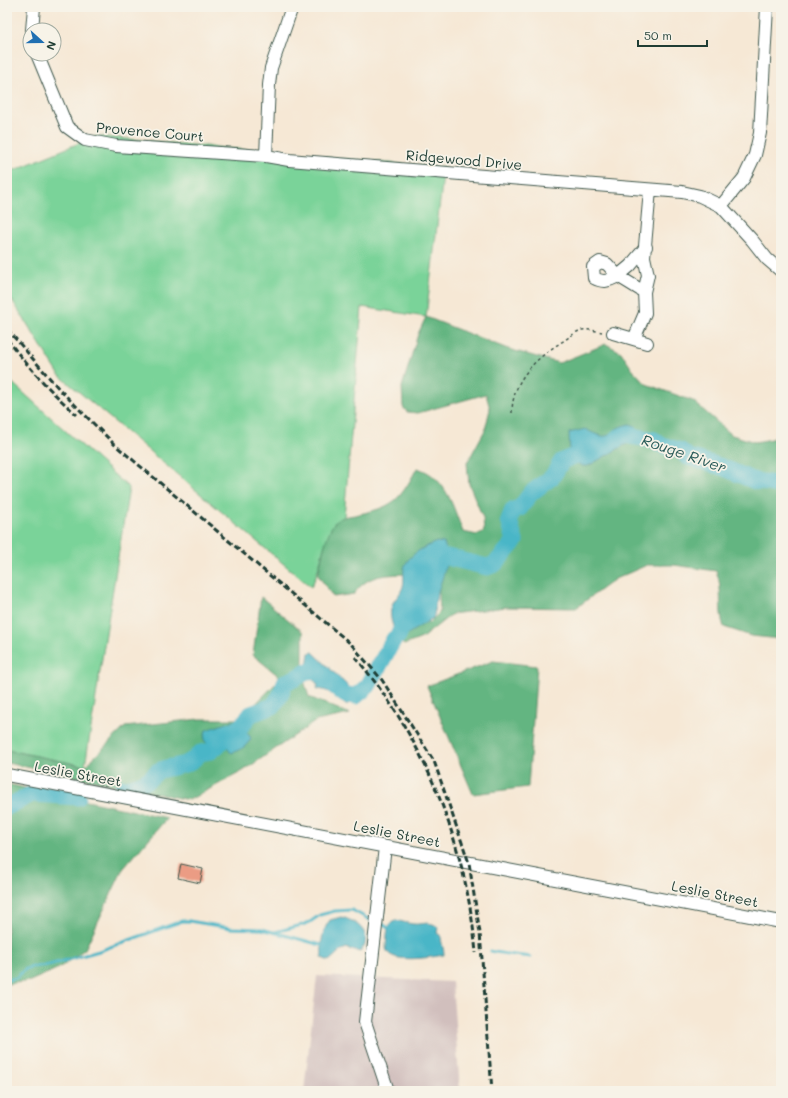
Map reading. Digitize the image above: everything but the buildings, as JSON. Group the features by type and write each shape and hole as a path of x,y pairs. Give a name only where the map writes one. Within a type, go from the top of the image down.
{"street":[{"path":"33,22 34,7"},
{"path":"266,156 271,68 292,7"},
{"path":"721,206 744,178 755,155 760,133 767,7"},
{"name":"Provence Court","path":"41,62 67,127 85,140 116,146 266,156"},
{"name":"Ridgewood Drive","path":"266,156 289,160 694,195 721,206 767,259 781,271"},
{"path":"634,339 645,313 644,292 648,275 644,257 650,190"},
{"path":"644,292 618,276 630,266 646,247"},
{"path":"613,333 647,343"},
{"name":"Leslie Street","path":"7,775 781,922"},
{"path":"385,847 365,1022 388,1091"}],"path":[{"path":"512,413 512,400 518,383 526,371 549,350 581,330 613,333"}],"shaded area":[{"path":"317,976 452,982 460,1091 304,1091"}],"green space":[{"path":"96,136 444,168 426,317 362,307 344,517 331,530 311,587 60,376 7,292 7,173"},
{"path":"426,317 508,349 559,363 606,344 621,352 632,369 646,384 693,401 732,435 755,442 772,439 781,435 781,639 751,636 724,627 721,613 720,584 716,571 674,565 647,565 615,579 576,608 506,607 452,614 422,638 404,645 396,638 416,625 429,623 440,612 438,577 427,553 406,564 406,574 384,575 377,577 359,587 354,594 333,597 318,575 324,547 335,522 347,516 368,512 387,506 405,489 417,468 427,472 442,485 452,503 463,532 477,535 484,531 483,518 469,484 467,463 485,430 490,409 486,394 418,413 407,412 403,407 402,387 418,334"},
{"path":"7,378 129,488 85,766 7,750"},
{"path":"261,597 303,632 303,677 309,697 350,714 316,721 243,771 189,800 7,763 7,750 85,766 125,727 199,719 241,719 281,678 253,655"},
{"path":"493,661 537,666 528,787 473,794 427,686"},
{"path":"7,784 167,818 123,869 85,949 59,968 30,981 7,984"}],"water":[{"path":"630,424 636,426 639,437 588,466 582,466 570,459 569,433 585,429 595,434 606,436 622,426"},
{"path":"437,542 444,543 447,558 435,601 434,616 400,639 393,627 391,609 403,586 404,568 406,563 413,555 423,548"},
{"path":"313,652 353,691 356,699 346,705 324,690 316,690 318,685 305,669 307,666 309,653"},
{"path":"233,721 242,725 251,738 247,744 243,748 231,753 227,748 212,750 204,740 206,730"},
{"path":"341,917 358,925 365,935 366,940 360,952 346,948 329,961 322,958 323,933 330,920"},
{"path":"397,920 413,924 432,924 438,927 437,933 441,936 444,955 405,959 391,955 386,948 387,932 391,924"}],"waterway":[{"name":"Rouge River","path":"617,438 625,435 654,440 659,444 681,451 688,457 722,467 755,481 781,485"},
{"name":"Rouge River","path":"429,566 433,559 447,557 487,567 495,564 515,541 509,520 513,510 520,508 531,493 552,477 562,461 591,449"},
{"name":"Rouge River","path":"123,788 140,784 149,779 158,771 185,764 190,762 200,753 211,751 242,725 251,714 273,706 280,696 285,682 293,680 310,670 314,669 345,695 356,696 368,686 394,639 398,636 407,616"},
{"name":"Rouge River","path":"7,807 32,794 78,797"},
{"path":"275,932 302,925 310,922 320,915 335,911 352,910 370,920"},
{"path":"7,980 16,978 24,970 31,967 49,965 99,951 182,921 231,928 262,929 321,945"},
{"path":"380,922 388,928"},
{"path":"491,951 530,957"}],"railway":[{"path":"7,329 60,390 114,444 351,644 382,680 434,761 469,863 480,933 492,1091"},
{"path":"7,339 40,379 77,415"},
{"path":"355,657 380,689 402,723 422,758 438,795 452,833 463,872 471,912 476,953"}]}
